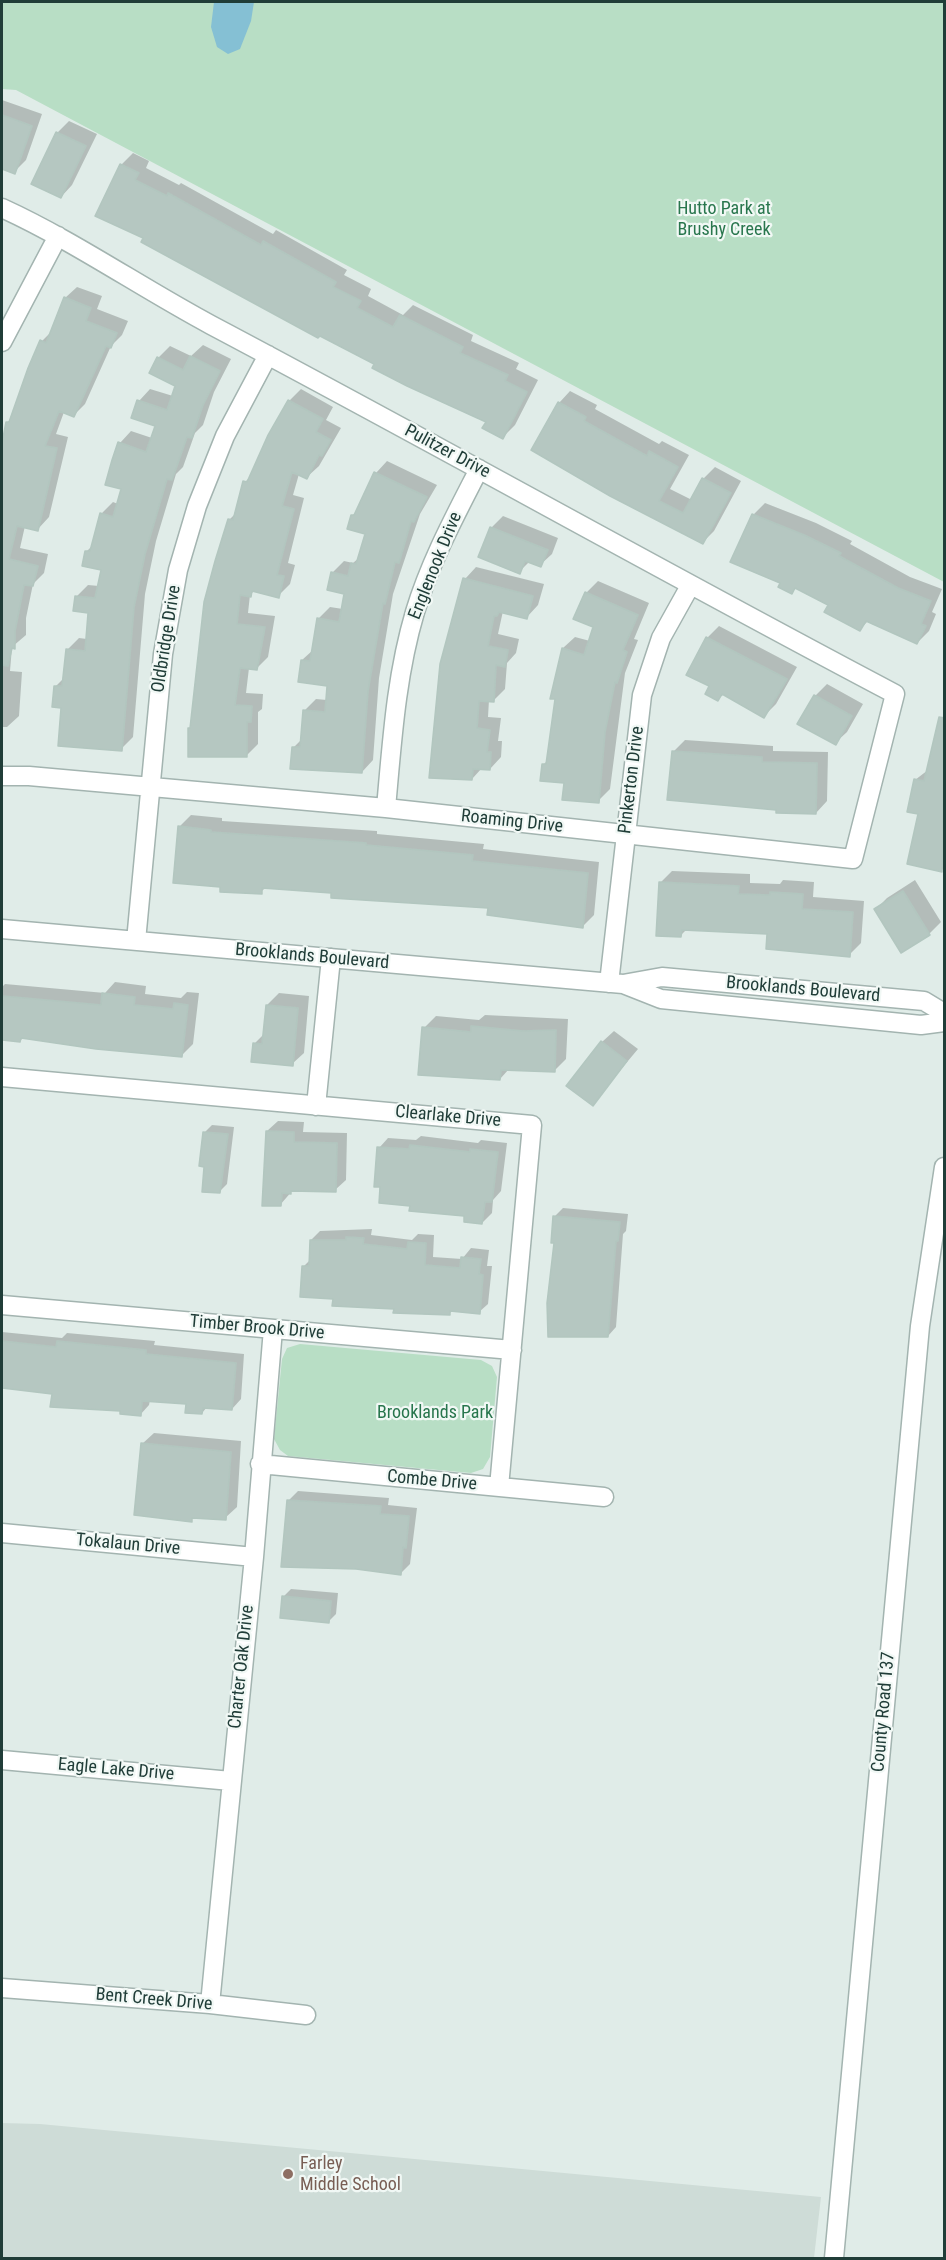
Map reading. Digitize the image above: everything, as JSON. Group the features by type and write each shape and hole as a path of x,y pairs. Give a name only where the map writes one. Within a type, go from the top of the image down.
{"street":[{"name":"Pulitzer Drive","path":"2,208 58,236 157,296 690,586 895,694"},
{"path":"2,342 58,236"},
{"name":"Oldbridge Drive","path":"136,940 163,654 178,570 197,506 225,436 268,355"},
{"name":"Englenook Drive","path":"386,808 399,678 415,611 442,543 479,470"},
{"name":"Pinkerton Drive","path":"616,984 625,834 642,695 661,638 690,586"},
{"name":"Roaming Drive","path":"2,776 149,786 386,808 853,859 895,694"},
{"name":"Brooklands Boulevard","path":"2,928 616,984 661,999 921,1025 945,1022"},
{"path":"316,1106 331,958"},
{"name":"Brooklands Boulevard","path":"616,984 662,977 674,978 924,1001 945,1013"},
{"name":"Clearlake Drive","path":"2,1077 532,1125 499,1487"},
{"name":"County Road 137","path":"834,2259 920,1326 945,1167"},
{"name":"Timber Brook Drive","path":"2,1305 512,1350"},
{"name":"Charter Oak Drive","path":"210,2004 254,1557 273,1329"},
{"name":"Combe Drive","path":"260,1464 604,1497"},
{"name":"Tokalaun Drive","path":"2,1533 254,1557"},
{"name":"Eagle Lake Drive","path":"2,1760 231,1781"},
{"name":"Bent Creek Drive","path":"2,1988 210,2004 306,2015"}],"shaded area":[{"name":"Farley Middle School","path":"2,2123 40,2124 821,2197 814,2258 2,2258"}],"green space":[{"name":"Hutto Park at Brushy Creek","path":"2,2 944,2 944,582 16,90 2,89"},
{"name":"Brooklands Park","path":"300,1344 481,1360 492,1366 497,1377 490,1457 483,1469 471,1473 288,1456 280,1450 274,1439 282,1359 287,1348"}],"water":[{"path":"214,2 254,2 251,21 240,49 228,54 217,47 211,27"}],"building":[{"path":"2,115 32,126 15,174 2,169"},
{"path":"56,132 86,146 61,198 31,184"},
{"path":"120,164 139,173 135,180 167,196 168,193 261,245 263,241 336,282 333,287 361,301 357,308 393,327 400,315 463,347 460,353 508,375 505,381 527,392 503,439 482,428 486,422 372,368 374,364 320,336 318,338 141,242 143,238 95,216"},
{"path":"64,297 91,308 86,321 117,333 111,348 106,346 74,417 59,411 45,446 57,448 38,531 17,526 9,559 38,566 33,586 24,585 15,631 15,649 12,648 8,666 2,665 2,443 6,422 9,422 28,368 40,340 46,343"},
{"path":"190,356 220,371 203,405 192,438 187,437 172,480 167,479 145,554 134,607 122,751 58,746 61,708 52,707 54,686 62,686 66,649 85,651 88,613 73,611 75,596 95,598 101,570 82,566 85,551 90,551 100,513 113,517 121,489 105,485 118,442 146,452 155,426 131,418 137,400 167,410 175,386 149,373 157,357 183,370"},
{"path":"288,400 323,419 316,432 331,440 322,456 319,455 307,479 292,472 282,506 294,509 277,575 284,576 279,598 252,591 251,597 240,595 237,624 265,627 257,670 240,668 235,705 252,706 251,722 247,722 247,757 188,757 188,728 190,728 204,602 215,561 228,519 233,520 243,481 247,482 268,435"},
{"path":"558,402 586,417 584,421 647,456 649,451 678,467 659,501 683,513 702,478 731,493 703,544 610,496 531,450"},
{"path":"374,472 427,497 414,522 411,521 399,563 395,562 385,604 383,603 368,691 362,773 290,769 292,747 300,747 303,710 325,712 327,686 298,682 301,660 310,661 317,618 339,622 344,594 327,590 331,572 348,576 351,563 356,564 365,534 347,529 351,515 354,515"},
{"path":"752,514 804,535 841,553 839,556 898,588 931,601 921,624 926,626 917,644 866,621 860,631 824,612 828,605 795,588 792,594 778,587 780,583 730,562"},
{"path":"490,527 548,550 541,567 525,561 520,574 478,557"},
{"path":"463,578 533,596 527,619 499,612 497,616 494,616 488,646 508,650 505,667 496,665 494,702 479,701 477,728 490,730 487,752 491,752 490,770 473,769 472,780 429,778 440,664"},
{"path":"585,592 638,615 623,650 627,652 617,683 615,682 605,732 599,803 562,800 564,783 540,781 542,764 546,764 555,699 550,699 562,648 584,655 593,627 573,619"},
{"path":"706,637 787,679 764,718 722,694 718,701 705,694 709,686 686,675"},
{"path":"814,695 852,716 836,745 797,724"},
{"path":"939,717 945,718 942,872 907,864 918,814 907,812 914,779 924,781"},
{"path":"672,751 762,757 762,762 817,763 816,814 776,813 776,810 667,800"},
{"path":"178,826 211,830 211,832 366,843 366,845 473,855 472,861 588,873 583,928 487,915 488,908 331,898 331,893 262,888 262,894 220,892 220,887 173,883"},
{"path":"659,882 739,886 738,894 770,895 770,892 803,894 802,909 853,912 850,957 766,949 767,934 682,930 681,937 656,936"},
{"path":"903,891 930,935 901,953 874,909"},
{"path":"102,993 135,997 134,1005 173,1009 174,1003 188,1005 182,1057 96,1049 21,1038 20,1042 2,1040 2,996 101,1005"},
{"path":"266,1005 298,1008 293,1066 251,1062 253,1043 262,1044"},
{"path":"471,1026 523,1031 556,1030 555,1072 501,1070 500,1080 418,1075 422,1027 471,1032"},
{"path":"601,1041 627,1061 593,1106 566,1086"},
{"path":"266,1131 294,1132 294,1142 337,1143 336,1192 291,1191 291,1194 282,1193 281,1206 262,1206"},
{"path":"203,1132 228,1134 220,1193 202,1192 204,1167 199,1166"},
{"path":"410,1145 470,1152 470,1149 498,1152 492,1202 485,1202 482,1224 464,1222 464,1216 409,1211 410,1206 379,1203 380,1187 374,1187 377,1147 409,1149"},
{"path":"553,1216 620,1222 618,1241 616,1241 608,1337 548,1337 547,1303 554,1243 551,1243"},
{"path":"346,1237 364,1238 363,1244 407,1249 408,1242 426,1243 425,1265 460,1268 461,1257 481,1259 479,1274 483,1275 480,1314 450,1311 450,1315 393,1313 394,1309 332,1306 333,1299 300,1297 302,1266 309,1266 310,1240 346,1240"},
{"path":"2,1341 56,1347 57,1341 146,1350 146,1354 236,1363 232,1410 203,1408 202,1414 185,1413 186,1404 142,1401 141,1416 120,1414 120,1411 50,1407 52,1394 2,1388"},
{"path":"141,1443 231,1452 226,1520 192,1518 192,1522 134,1515"},
{"path":"287,1500 381,1506 380,1514 409,1516 401,1575 356,1569 281,1567"},
{"path":"282,1596 331,1601 329,1623 280,1618"}],"place":[{"name":"Farley Middle School","path":"288,2174"}]}
